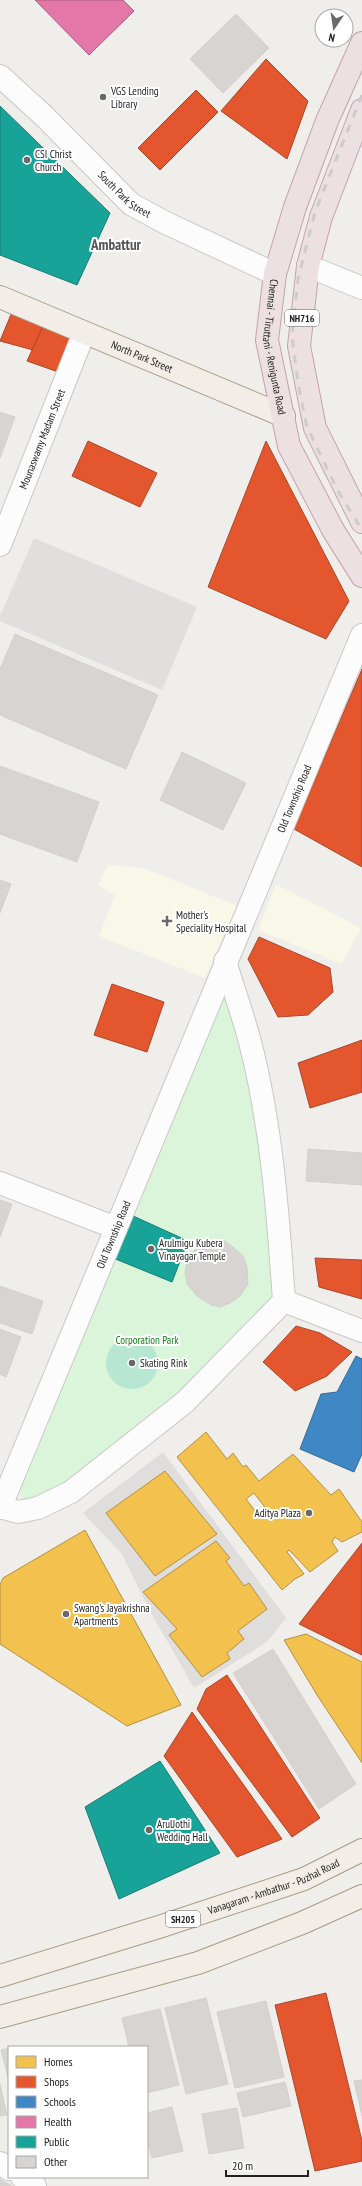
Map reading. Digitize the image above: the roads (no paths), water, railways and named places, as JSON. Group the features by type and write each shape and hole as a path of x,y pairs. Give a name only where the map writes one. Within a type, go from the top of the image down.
{"highway":[{"name":"Chennai - Tiruttani - Renigunta Road","path":"362,43 327,121 295,207 275,274 267,340 290,446 333,530 362,576"},
{"name":"Chennai - Tiruttani - Renigunta Road","path":"362,110 321,217 308,266 299,346 315,428 362,522"}],"main road":[{"name":"North Park Street","path":"0,297 284,416"},
{"name":"Vanagaram - Ambathur - Puzhal Road","path":"0,1976 162,1926 304,1879 362,1850"},
{"path":"0,2017 198,1963 302,1923 362,1896"}],"street":[{"name":"South Park Street","path":"0,76 44,116 131,204 164,222 275,274"},
{"path":"308,266 362,288"},
{"name":"Mounaswamy Madam Street","path":"0,545 84,333"},
{"name":"Old Township Road","path":"284,1301 185,1402 71,1492 38,1508 18,1512 0,1507 225,961 362,635"},
{"path":"225,961 250,1043 268,1134 276,1198 284,1301 362,1331"},
{"path":"0,1183 116,1228"},
{"path":"0,2162 8,2168"},
{"path":"23,2178 35,2186"}],"railway":[{"path":"362,95 315,212 298,279 292,336 298,383 307,427 338,491 362,530"}],"place":[{"name":"VGS Lending Library","path":"103,97"},
{"name":"CSI Christ Church","path":"27,160"},
{"name":"Mother's Speciality Hospital","path":"167,921"},
{"name":"Arulmigu Kubera Vinayagar Temple","path":"151,1249"},
{"name":"Skating Rink","path":"132,1363"},
{"name":"Aditya Plaza","path":"309,1513"},
{"name":"Swang's Jayakrishna Apartments","path":"66,1614"},
{"name":"ArulJothi Wedding Hall","path":"149,1830"}],"district":[{"name":"Ambattur","path":"116,245"}],"park label":[{"name":"Corporation Park","path":"147,1340"}]}
